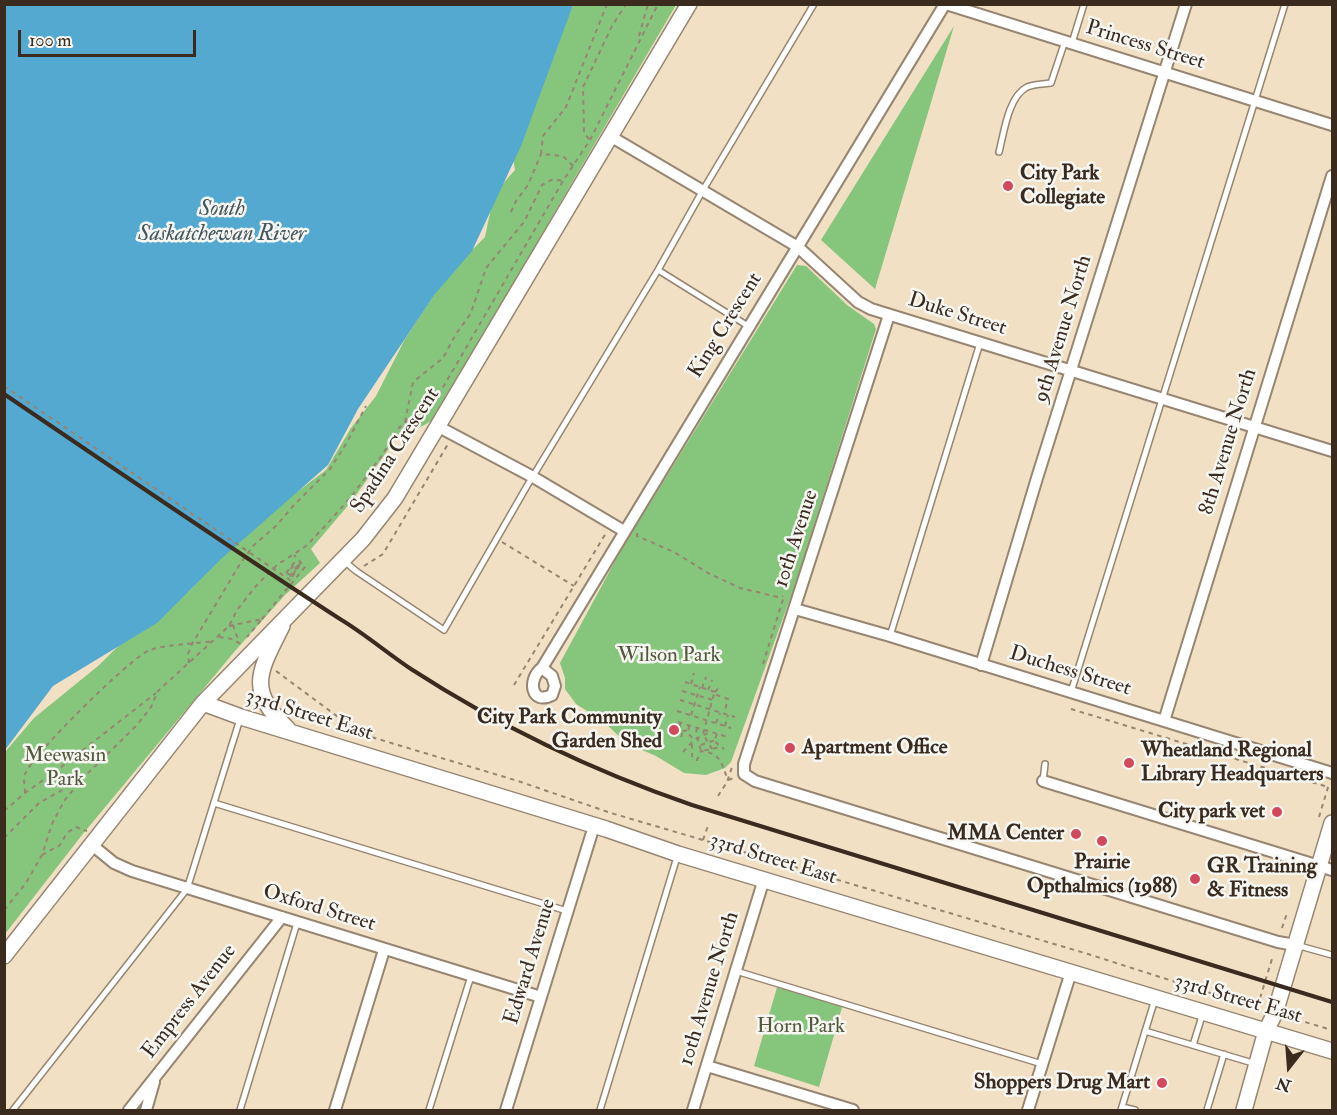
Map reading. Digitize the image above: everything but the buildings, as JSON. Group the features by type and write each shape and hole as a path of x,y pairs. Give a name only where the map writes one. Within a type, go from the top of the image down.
{"street":[{"name":"Spadina Crescent","path":"4,956 203,703 363,539 395,498 688,4"},
{"name":"Princess Street","path":"945,4 1332,125"},
{"name":"King Crescent","path":"542,668 945,4"},
{"name":"9th Avenue North","path":"981,665 1186,4"},
{"name":"Duke Street","path":"610,136 798,247 858,302 871,309 1332,451"},
{"name":"8th Avenue North","path":"1164,721 1332,176"},
{"name":"10th Avenue","path":"889,315 744,764 744,774 755,781 1267,939 1294,945"},
{"path":"439,427 626,527"},
{"name":"Duchess Street","path":"795,609 890,636 1332,773"},
{"path":"287,617 265,663 260,689 262,698 275,717 292,733"},
{"name":"33rd Street East","path":"203,703 292,733 594,825 678,854 1332,1051"},
{"path":"1043,780 1326,868"},
{"path":"1244,1110 1266,1031 1275,1013 1294,945 1326,868 1332,823"},
{"name":"Edward Avenue","path":"506,1110 594,825"},
{"name":"Oxford Street","path":"95,841 114,863 132,872 541,997"},
{"name":"10th Avenue North","path":"693,1110 764,879"},
{"name":"Empress Avenue","path":"129,1110 282,917"},
{"path":"335,1110 384,950"},
{"path":"1028,1110 1071,972"},
{"path":"707,1066 853,1110"},
{"path":"146,1110 156,1076"}],"lane":[{"path":"343,560 444,630 814,4"},
{"path":"999,152 1017,94 1029,87 1051,83 1084,4"},
{"path":"1071,693 1285,4"},
{"path":"658,270 749,327"},
{"path":"890,636 980,343"},
{"path":"13,1110 188,889 241,717"},
{"path":"1043,780 1045,764"},
{"path":"214,803 567,911"},
{"path":"600,1110 678,854"},
{"path":"240,1110 297,923"},
{"path":"1294,945 1332,956"},
{"path":"736,971 1042,1064"},
{"path":"429,1110 471,976"},
{"path":"1135,1110 1122,1109 1155,998"},
{"path":"1193,1046 1204,1012"},
{"path":"1145,1031 1257,1064"},
{"path":"1207,1110 1224,1054"}],"path":[{"path":"511,212 528,185 541,154 543,136 566,107 607,4"},
{"path":"590,140 584,133 583,87 612,26 626,4"},
{"path":"638,42 648,4"},
{"path":"4,811 158,691 231,625 237,610 256,586 277,565 306,546 351,497 383,454 396,431 405,422 430,408 563,181 590,140 658,4"},
{"path":"541,154 563,156 573,166"},
{"path":"405,422 413,382 443,358 471,313 486,268 524,222 542,185 553,178 563,181"},
{"path":"4,386 290,580 299,566 294,563 286,573 290,576 294,571 297,566 295,564 287,573 292,576 296,569 300,562"},
{"path":"189,663 188,654 192,645 240,564 253,546 277,525 330,469 366,406"},
{"path":"356,571 382,554 446,447 451,444"},
{"path":"626,527 638,528 637,536 674,552 708,573 740,588 778,597 800,594"},
{"path":"514,685 606,533"},
{"path":"497,539 574,586"},
{"path":"240,644 305,567 294,555"},
{"path":"231,625 262,619"},
{"path":"231,625 240,644"},
{"path":"218,637 232,639 240,644"},
{"path":"25,793 24,775 40,753 97,693 147,651 165,646 214,641"},
{"path":"265,663 353,729 368,736 518,781 611,813 1088,954 1257,1008 1272,959"},
{"path":"691,684 694,673"},
{"path":"691,715 706,677"},
{"path":"708,690 712,680"},
{"path":"685,682 728,699 725,726"},
{"path":"712,749 704,730 715,693 720,686"},
{"path":"4,910 26,883 42,855 52,824 64,801 83,778 136,725 151,707 158,691"},
{"path":"682,691 713,700"},
{"path":"680,700 735,717"},
{"path":"1071,708 1328,787"},
{"path":"676,711 731,728"},
{"path":"715,740 720,712"},
{"path":"683,731 679,723 728,737"},
{"path":"688,730 689,726"},
{"path":"696,739 697,728"},
{"path":"683,731 688,730"},
{"path":"688,730 700,746 701,751 697,760 692,756 692,744"},
{"path":"681,737 683,731"},
{"path":"683,752 696,739 710,732"},
{"path":"700,746 715,740"},
{"path":"701,751 723,748 715,740"},
{"path":"701,751 711,752 719,757 728,780"},
{"path":"4,838 39,803 83,778"},
{"path":"703,840 709,823"},
{"path":"42,855 60,845 67,833 76,827 86,830 95,841"},
{"path":"1288,1017 1332,1030"}],"green space":[{"name":"Meewasin Park","path":"573,5 676,5 433,420 410,433 398,436 351,502 311,549 320,563 285,595 235,651 82,835 5,934 5,752 34,718 98,666 143,622 189,591 220,558 281,504 326,470 351,428 376,396 405,339 448,274 485,237 494,194 515,170 511,146"},
{"path":"954,26 875,289 821,240"},
{"name":"Wilson Park","path":"797,265 806,266 847,305 874,324 876,329 796,582 731,762 725,768 706,775 684,773 656,756 626,743 603,721 576,704 565,689 565,678 560,663 620,552"},
{"name":"Horn Park","path":"778,984 843,1004 819,1087 754,1066"}],"water":[{"name":"South Saskatchewan River","path":"5,4 573,5 521,146 472,251 435,294 358,409 328,465 221,559 157,623 53,686 5,750"}],"railway":[{"path":"4,394 358,631 411,669 478,710 547,746 655,792 692,805 1332,1002"}],"place":[{"name":"City Park Collegiate","path":"1008,186"},
{"name":"City Park Community Garden Shed","path":"674,730"},
{"name":"Apartment Office","path":"790,748"},
{"name":"Wheatland Regional Library Headquarters","path":"1129,763"},
{"name":"City park vet","path":"1277,812"},
{"name":"MMA Center","path":"1076,834"},
{"name":"Prairie Opthalmics (1988)","path":"1102,841"},
{"name":"GR Training & Fitness","path":"1195,879"},
{"name":"Shoppers Drug Mart","path":"1162,1083"}]}
